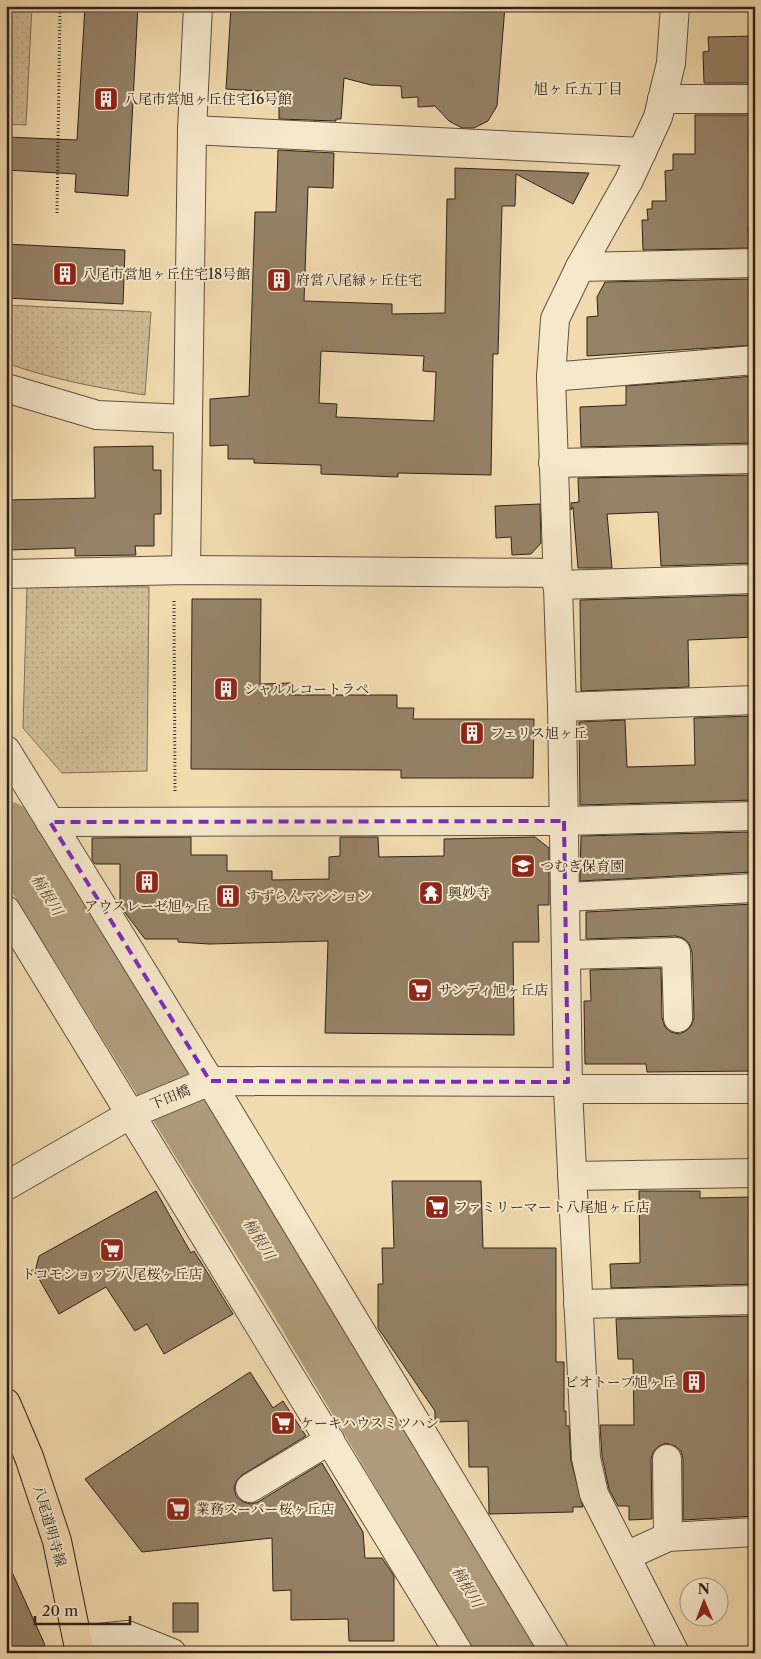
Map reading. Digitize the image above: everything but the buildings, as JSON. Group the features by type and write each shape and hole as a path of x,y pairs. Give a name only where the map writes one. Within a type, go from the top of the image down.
{"main road":[{"name":"八尾道明寺線","path":"6,1403 29,1457 57,1541 80,1646"}],"street":[{"path":"180,570 186,419 192,130 198,6"},
{"path":"666,1650 626,1556 594,1494 586,1458 568,1086 562,707 556,579 551,378 555,319 580,267 629,180 658,117 671,63 675,6"},
{"path":"662,99 755,99"},
{"path":"192,130 642,152"},
{"path":"580,267 755,262"},
{"path":"551,378 755,360"},
{"path":"6,388 97,415 186,419"},
{"path":"553,463 755,459"},
{"path":"6,574 180,570 556,579 755,579"},
{"path":"562,707 755,700"},
{"path":"6,750 210,1081 555,1653"},
{"path":"50,822 564,820 755,816"},
{"path":"565,896 755,888"},
{"path":"6,910 459,1653"},
{"path":"566,955 676,952 678,1018"},
{"path":"210,1081 755,1089"},
{"name":"下田橋","path":"6,1186 131,1114 210,1081"},
{"path":"572,1176 755,1174"},
{"path":"578,1304 755,1300"},
{"path":"250,1488 330,1440"},
{"path":"667,1458 668,1537"},
{"path":"626,1556 668,1537 755,1532"},
{"path":"80,1646 127,1635 172,1653"}],"path":[{"path":"57,213 60,6"},
{"path":"175,822 180,570"}],"highlighted area":[{"path":"564,821 568,1082 210,1081 50,822"}],"shaded area":[{"path":"6,6 32,6 26,125 6,124"},
{"path":"6,305 151,312 145,395 40,374 6,363"},
{"path":"27,586 149,587 147,771 62,773 23,728"}],"waterway":[{"name":"楠根川","path":"6,829 294,1295 507,1653"}],"place":[{"name":"八尾市営旭ヶ丘住宅16号館","path":"106,99"},
{"name":"八尾市営旭ヶ丘住宅18号館","path":"65,274"},
{"name":"府営八尾緑ヶ丘住宅","path":"279,280"},
{"name":"シャルルコートラペ","path":"226,689"},
{"name":"フェリス旭ヶ丘","path":"472,733"},
{"name":"つむぎ保育園","path":"523,866"},
{"name":"アウスレーゼ旭ヶ丘","path":"147,882"},
{"name":"興妙寺","path":"431,893"},
{"name":"すずらんマンション","path":"228,896"},
{"name":"サンディ旭ヶ丘店","path":"420,990"},
{"name":"ファミリーマート八尾旭ヶ丘店","path":"437,1207"},
{"name":"ドコモショップ八尾桜ヶ丘店","path":"112,1250"},
{"name":"ビオトープ旭ヶ丘","path":"694,1382"},
{"name":"ケーキハウスミツハシ","path":"283,1423"},
{"name":"業務スーパー桜ヶ丘店","path":"178,1509"}],"district":[{"name":"旭ヶ丘五丁目","path":"578,89"}]}
